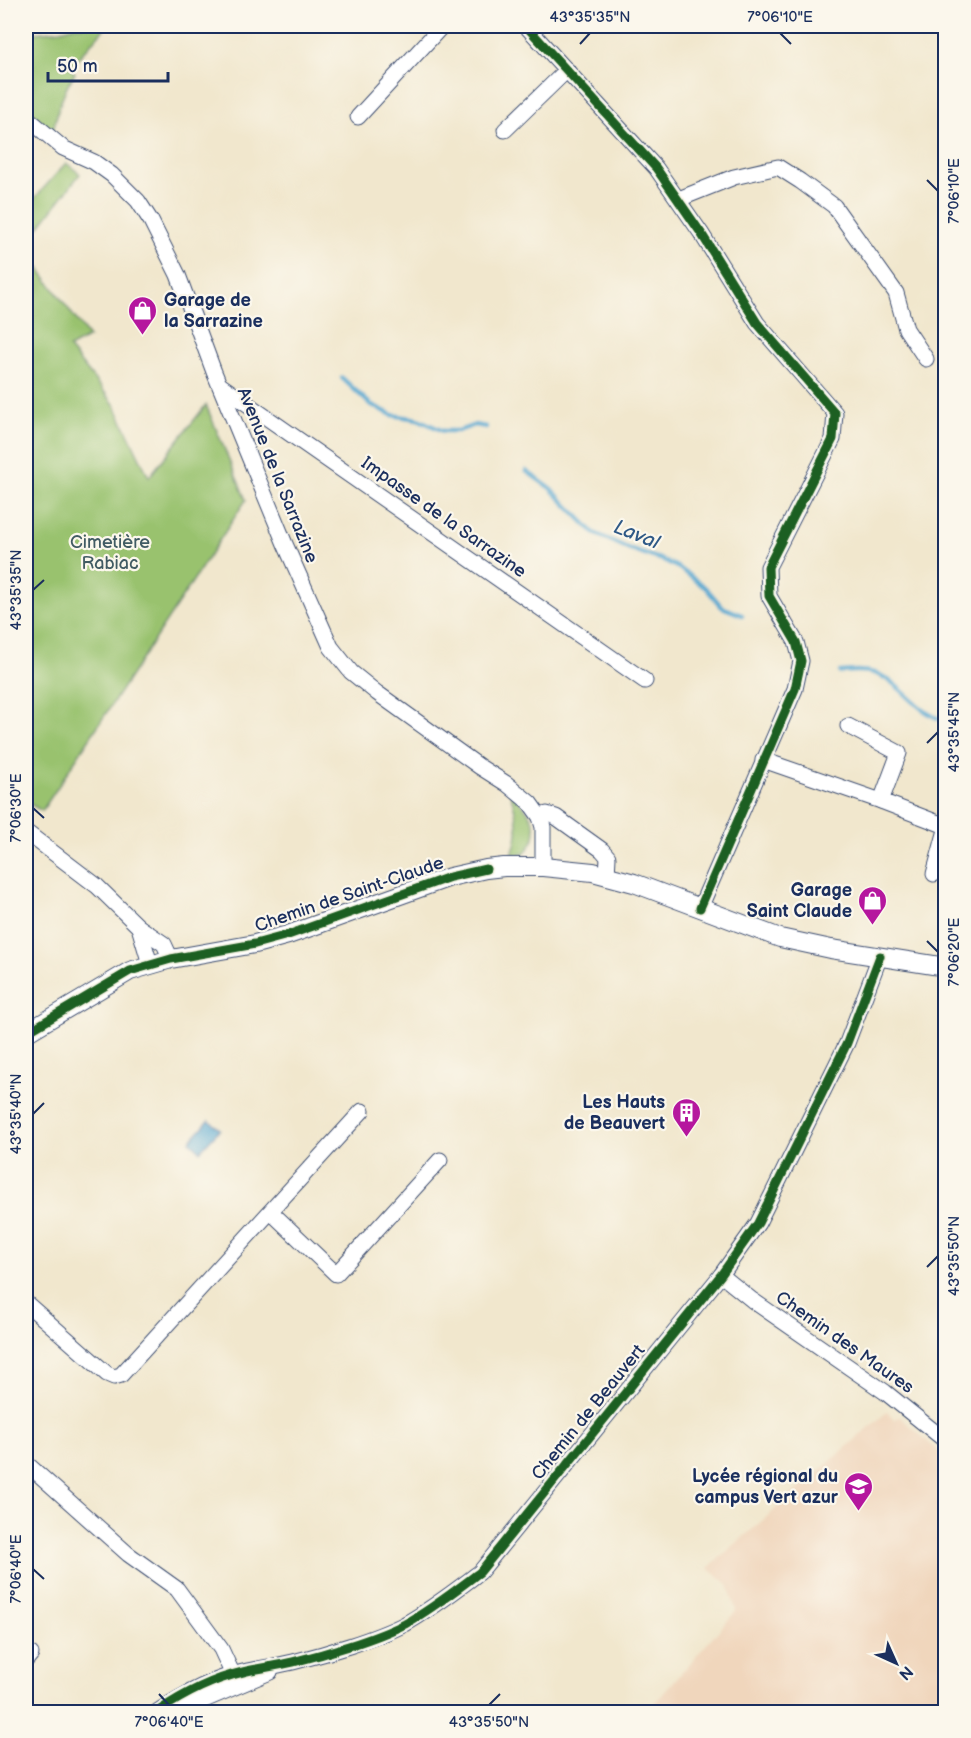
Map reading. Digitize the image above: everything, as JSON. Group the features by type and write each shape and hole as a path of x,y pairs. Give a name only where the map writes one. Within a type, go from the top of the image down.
{"street":[{"path":"358,117 442,26"},
{"path":"526,26 652,162 757,323 835,413 833,439 768,567 769,596 796,642 801,661 795,689 700,908"},
{"path":"505,130 567,70"},
{"name":"Avenue de la Sarrazine","path":"26,117 63,148 94,162 112,175 138,201 151,221 178,275 285,544 331,647 351,672 480,767 507,784 530,803 540,817"},
{"path":"678,199 734,177 778,167 800,181 834,206 866,250 896,293 906,328 926,359"},
{"name":"Impasse de la Sarrazine","path":"220,385 645,681"},
{"path":"848,726 899,753 881,801"},
{"path":"763,760 881,801 945,828 934,874"},
{"path":"543,867 544,837 540,817 547,814 556,817 602,850 608,857 607,876"},
{"path":"26,832 97,886 139,927 164,944 171,959"},
{"name":"Chemin de Saint-Claude","path":"26,1033 130,971 171,959 255,944 288,935 459,874 486,869 543,867 579,869 607,876 780,938 831,949 945,967"},
{"path":"139,927 150,964"},
{"name":"Chemin de Beauvert","path":"157,1713 169,1704 233,1675 293,1662 404,1624 446,1599 480,1572 721,1275 758,1223 847,1043 880,956"},
{"path":"26,1303 107,1374 114,1377 121,1375 362,1111"},
{"path":"271,1212 336,1274 440,1160"},
{"name":"Chemin des Maures","path":"721,1275 752,1300 892,1398 945,1441"},
{"path":"26,1463 128,1554 177,1589 221,1649 233,1675"},
{"name":"Chemin de Beauvert","path":"176,1713 293,1662"}],"shaded area":[{"name":"Lycée régional du campus Vert azur","path":"887,1412 895,1420 899,1416 945,1457 945,1712 647,1712 736,1611 728,1584 708,1568"}],"green space":[{"path":"75,26 107,26 70,67 75,73 61,100 53,131 26,108 26,34"},
{"path":"66,163 80,174 26,244 26,208"},
{"name":"Cimetière Rabiac","path":"26,251 89,337 69,348 114,404 149,477 206,405 246,500 42,811 26,802"},
{"path":"510,793 528,812 534,824 533,840 524,854 512,854 517,824"}],"water":[{"path":"209,1120 220,1129 200,1151 190,1141"}],"waterway":[{"name":"Laval","path":"342,378 370,404 392,415 418,419 443,431 458,431 475,425 486,427"},
{"name":"Laval","path":"526,471 550,488 594,533 679,568 706,588 722,607 742,615"},
{"name":"Laval","path":"840,672 865,671 884,677 926,712 946,721"}],"cycle path":[{"path":"526,26 656,168 701,233 757,323 835,413 833,439 768,567 769,596 796,642 801,661 795,689 700,908"},
{"path":"26,1033 130,971 171,959 255,944 288,935 450,877 486,869"},
{"path":"157,1712 187,1694 220,1679 320,1655 393,1630 425,1612 480,1572 721,1275 758,1223 847,1043 880,956"}],"place":[{"name":"Garage de la Sarrazine","path":"143,336"},
{"name":"Garage Saint Claude","path":"873,926"},
{"name":"Les Hauts de Beauvert","path":"686,1138"},
{"name":"Lycée régional du campus Vert azur","path":"859,1512"}]}
